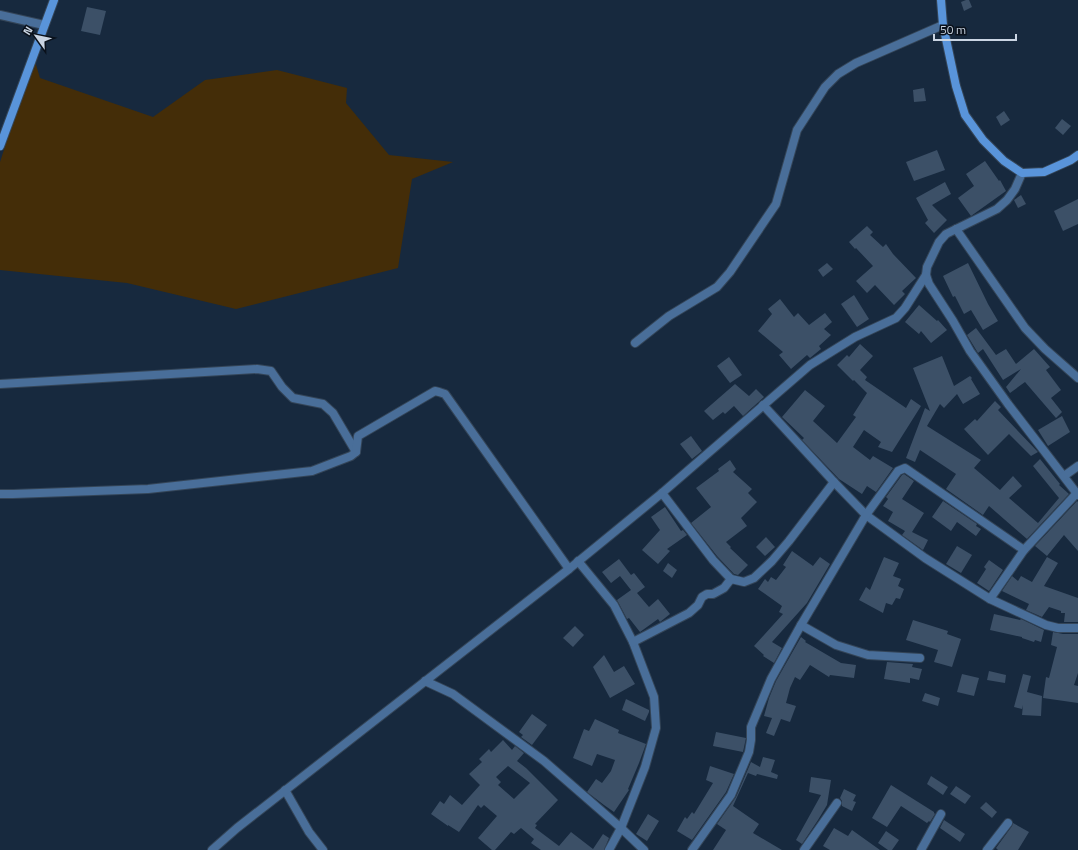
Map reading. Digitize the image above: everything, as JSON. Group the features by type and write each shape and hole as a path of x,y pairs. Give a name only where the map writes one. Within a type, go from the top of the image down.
{"street":[{"path":"0,146 54,0"},
{"path":"941,0 942,26 956,86 965,115 983,140 1004,161 1022,173 1044,172 1071,160 1078,155"},
{"path":"0,15 44,25"},
{"path":"635,343 669,316 717,287 730,272 776,204 797,130 825,87 838,74 856,63 942,26"},
{"path":"212,850 285,790 569,569 662,493 810,365 855,337 896,318 905,308 926,275 927,267 939,242 946,234 997,208 1008,200 1022,173"},
{"path":"956,230 1025,328 1045,349 1078,378"},
{"path":"926,275 929,284 970,351 1008,404 1077,494 1024,550 990,599"},
{"path":"0,384 257,369 271,371 282,387 293,398 323,404 333,413 356,452"},
{"path":"0,494 148,489 312,471 351,456 356,452 358,436 435,392 439,392 445,394 569,569"},
{"path":"763,405 866,515 925,558 990,599 1046,625 1058,628 1078,628"},
{"path":"1064,476 1078,466"},
{"path":"692,850 730,795 749,752 751,727 758,708 771,679 800,625 866,515 898,470 905,468 1024,550"},
{"path":"662,493 713,560 731,579 744,582 754,578 772,561 834,482"},
{"path":"578,561 614,605 633,642 654,696 656,728 645,767 621,828 609,850"},
{"path":"633,642 689,613 698,605 702,597 707,594 713,594 724,588 731,579"},
{"path":"800,625 836,645 868,655 920,658"},
{"path":"425,681 453,694 544,761 644,850"},
{"path":"285,790 308,832 323,850"},
{"path":"804,850 837,803"},
{"path":"921,850 941,814"},
{"path":"987,850 1008,823"}],"shaded area":[{"path":"34,58 40,78 153,117 205,80 277,70 347,88 346,103 389,155 453,162 412,179 398,268 236,309 127,283 0,270 0,162"}],"building":[{"path":"969,0 972,7 964,11 961,2"},
{"path":"87,7 106,11 100,35 81,31"},
{"path":"924,88 926,101 914,102 913,90"},
{"path":"1004,111 1010,120 1001,126 996,117"},
{"path":"1062,119 1071,126 1063,135 1055,128"},
{"path":"937,150 945,170 914,181 906,162"},
{"path":"985,161 999,181 1000,180 1006,191 971,216 958,198 974,186 966,174"},
{"path":"945,182 951,194 932,205 947,220 934,233 925,223 928,220 916,198"},
{"path":"1021,195 1026,204 1018,208 1014,200"},
{"path":"1078,199 1078,224 1063,231 1054,211"},
{"path":"867,226 873,232 870,235 883,247 886,244 893,254 916,278 902,291 905,294 894,305 875,285 867,293 856,281 873,266 849,242"},
{"path":"827,263 833,269 823,277 818,270"},
{"path":"968,263 998,321 983,330 971,310 964,314 955,296 953,297 943,276"},
{"path":"854,295 869,319 857,327 841,304"},
{"path":"780,299 794,317 798,313 809,325 825,313 832,322 824,329 831,335 819,346 821,349 810,358 807,355 791,369 779,355 783,352 758,331 772,314 768,309"},
{"path":"919,305 937,321 938,320 947,330 931,343 921,331 919,334 905,322"},
{"path":"976,328 996,355 1006,349 1016,364 1034,349 1050,367 1046,370 1061,390 1051,398 1062,412 1056,418 1025,382 1010,393 1006,387 1021,369 1003,380 983,349 978,353 967,335"},
{"path":"860,344 873,356 860,370 867,377 865,380 906,408 911,399 921,406 892,452 878,447 881,442 864,430 853,447 870,460 873,456 893,468 876,492 867,486 862,494 839,479 802,440 804,438 782,417 805,390 825,406 813,421 837,443 856,417 853,415 867,393 837,365 847,355 849,357"},
{"path":"942,356 954,386 970,376 980,394 963,404 957,394 944,408 940,404 927,426 981,460 974,468 1000,490 1013,476 1022,486 1009,498 1038,523 1059,498 1033,466 1040,459 1060,484 1059,485 1069,494 1027,539 989,506 983,515 946,489 956,474 920,450 915,462 906,458 925,408 930,411 913,368"},
{"path":"729,357 742,375 730,383 717,366"},
{"path":"735,384 749,396 756,389 764,397 743,416 734,406 725,414 723,412 713,420 704,411"},
{"path":"995,401 1001,407 998,410 1038,452 1031,456 1009,434 988,455 964,429 975,419 977,421"},
{"path":"1062,416 1070,432 1048,446 1038,430"},
{"path":"691,436 702,451 692,459 680,444"},
{"path":"730,460 736,469 733,472 752,489 748,493 757,502 741,518 747,526 726,542 731,547 730,548 748,565 738,575 734,574 717,556 691,523 711,507 696,488 719,471 718,469"},
{"path":"904,474 914,481 902,499 924,513 912,532 928,540 923,550 902,535 905,531 888,521 893,512 883,506 888,499 886,497"},
{"path":"943,501 977,524 976,526 981,529 976,536 957,522 951,531 932,517"},
{"path":"1077,501 1078,551 1064,535 1047,556 1035,546"},
{"path":"665,507 681,531 683,530 687,535 667,549 670,551 658,564 642,550 660,530 651,517"},
{"path":"766,537 775,547 765,556 756,547"},
{"path":"957,546 972,555 961,573 946,564"},
{"path":"792,551 813,566 820,557 830,564 807,603 772,642 782,648 774,663 763,656 764,655 754,646 783,614 779,612 782,606 758,589 765,579 768,582 771,577 776,580 786,567 783,565"},
{"path":"884,557 899,563 893,576 901,579 898,586 904,589 900,599 896,598 892,605 886,603 883,613 859,600 866,587 870,590"},
{"path":"1047,557 1058,563 1044,586 1078,598 1078,622 1064,622 1065,613 1061,613 1061,611 1049,607 1042,617 1026,610 1029,604 1002,591 1012,576 1018,581 1021,576 1032,582"},
{"path":"619,559 631,575 634,573 645,587 637,593 649,607 658,599 670,614 660,622 658,619 640,632 629,618 627,619 617,600 631,590 620,576 611,583 602,572"},
{"path":"989,560 1003,570 989,591 977,583 986,569 984,567"},
{"path":"668,563 677,570 672,578 663,571"},
{"path":"994,614 1021,619 1044,630 1041,642 1035,640 1034,642 1022,637 990,630"},
{"path":"913,620 948,631 947,634 961,639 952,667 934,662 938,650 906,640"},
{"path":"575,626 584,635 573,647 563,638"},
{"path":"1053,632 1078,634 1078,673 1074,685 1078,686 1078,703 1043,698 1046,677 1049,678 1057,647 1051,645"},
{"path":"801,637 806,641 805,642 841,663 856,665 854,678 830,675 829,677 810,665 800,680 795,677 786,703 796,706 790,722 781,719 774,736 766,733 772,718 764,716 776,681"},
{"path":"604,655 614,672 624,666 635,684 610,698 593,667"},
{"path":"887,662 913,664 912,667 922,669 919,680 910,678 910,683 884,679"},
{"path":"989,671 1006,675 1005,683 987,680"},
{"path":"962,674 979,678 974,696 957,692"},
{"path":"1023,674 1031,676 1027,692 1042,696 1041,716 1022,715 1023,705 1022,709 1014,707"},
{"path":"925,693 940,698 938,706 922,701"},
{"path":"626,699 649,710 645,721 622,710"},
{"path":"532,714 547,725 532,745 521,737 523,735 519,732"},
{"path":"595,719 619,730 618,733 646,744 628,789 629,790 614,812 587,792 596,779 602,783 611,771 615,760 597,754 592,766 573,758 584,729 589,731"},
{"path":"716,732 746,738 743,752 713,746"},
{"path":"503,740 512,750 515,746 524,753 517,761 558,800 535,824 537,825 535,828 559,846 571,832 593,849 603,834 609,838 604,850 541,850 531,843 534,839 521,828 514,834 511,832 495,850 492,850 478,838 497,816 484,805 481,808 478,805 459,832 431,814 440,801 444,804 450,795 462,805 480,785 469,774 482,762 479,759 489,749 491,752","holes":["508,766 530,783 514,799 498,785 501,782 496,777"]},
{"path":"763,757 775,760 771,772 778,775 777,779 757,774 756,776 748,773 733,806 759,824 753,833 782,850 713,850 726,830 717,824 736,797 751,762 760,767"},
{"path":"710,766 734,774 726,792 692,840 677,831 685,817 687,819 692,812 694,814 713,783 706,780"},
{"path":"931,776 948,787 943,795 927,784"},
{"path":"811,777 831,780 827,805 802,844 796,840 821,795 809,792"},
{"path":"891,785 934,812 935,814 930,822 929,821 927,823 901,806 887,827 872,818"},
{"path":"956,786 971,796 965,804 950,794"},
{"path":"844,789 856,795 853,801 856,802 852,811 842,806 842,801 840,798"},
{"path":"986,802 997,812 992,818 980,808"},
{"path":"648,814 659,821 647,841 636,834"},
{"path":"944,820 965,834 960,842 940,828"},
{"path":"1013,823 1029,832 1018,850 998,850 996,848"},
{"path":"834,828 848,836 852,830 880,850 830,850 823,846"},
{"path":"886,831 899,840 892,850 888,850 878,843"}]}
